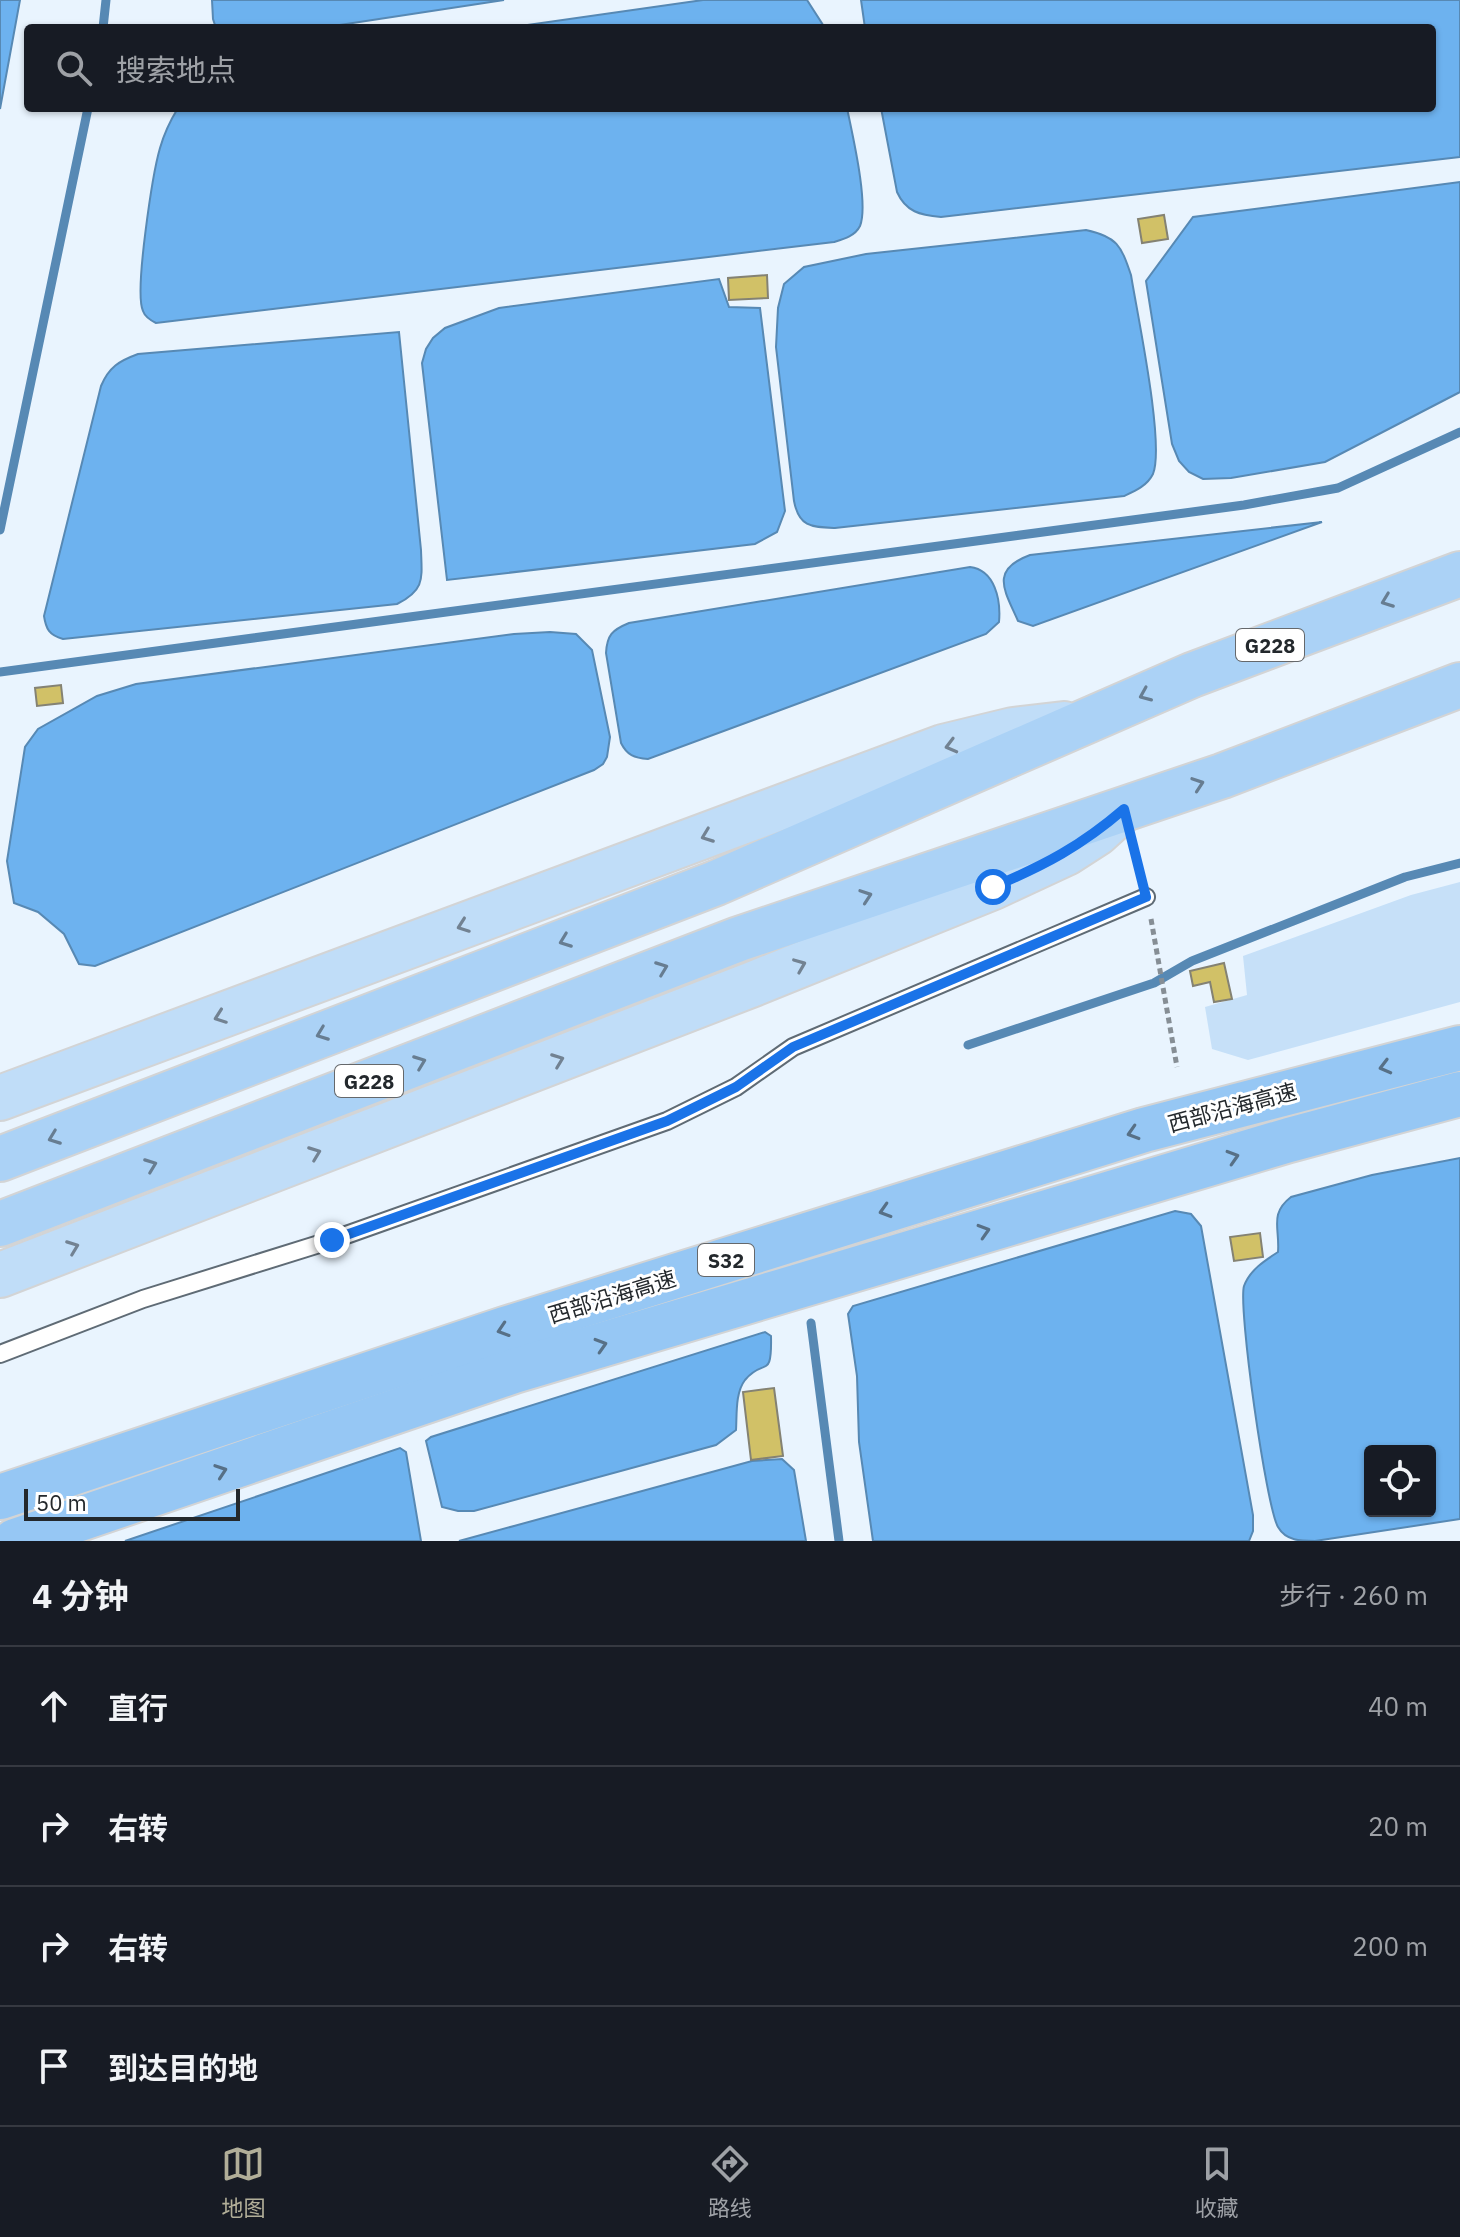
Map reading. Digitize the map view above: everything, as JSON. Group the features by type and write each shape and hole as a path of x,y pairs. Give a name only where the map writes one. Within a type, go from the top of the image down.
{"highway":[{"name":"G228","path":"0,1159 716,883 1192,675 1460,574"},
{"name":"G228","path":"0,1224 739,939 1222,776 1460,685"},
{"name":"西部沿海高速","path":"0,1497 505,1329 1144,1130 1460,1048"},
{"name":"西部沿海高速","path":"15,1541 514,1371 1274,1145 1460,1094"}],"main road":[{"path":"0,1098 943,747 1013,730 1083,722"},
{"path":"0,1275 738,990 993,887 1066,853 1097,833 1124,809"}],"lane":[{"path":"0,1354 143,1299 332,1240 667,1121 736,1087 793,1047 1146,897"}],"path":[{"path":"1124,809 1146,897 1177,1067"}],"shaded area":[{"path":"1460,882 1460,1002 1248,1060 1212,1049 1205,1007 1247,995 1243,956 1411,895"}],"water":[{"path":"0,0 20,0 0,109"},
{"path":"212,0 504,0 346,24 215,24"},
{"path":"703,0 807,0 822,24 535,24"},
{"path":"861,0 1460,0 1460,157 941,217 920,213 909,208 897,192 882,112 1436,112 1436,24 864,24"},
{"path":"176,112 848,112 859,168 862,216 855,232 834,242 156,323 143,311 141,281 153,181 168,128"},
{"path":"1460,182 1460,392 1325,462 1231,478 1203,479 1189,472 1179,461 1172,444 1146,281 1193,217"},
{"path":"1086,230 1111,239 1121,249 1131,275 1153,408 1156,458 1153,474 1147,482 1124,496 835,528 813,526 803,521 794,501 776,347 778,308 784,284 804,267 866,254"},
{"path":"719,279 729,307 760,308 785,511 777,532 755,544 447,580 422,363 433,338 445,328 499,308"},
{"path":"399,332 421,550 420,583 413,594 397,604 63,639 49,631 44,616 101,386 115,366 138,354"},
{"path":"1322,522 1033,626 1018,621 1005,591 1005,575 1009,567 1030,555"},
{"path":"970,567 979,569 995,587 999,622 986,634 648,759 632,755 621,743 606,653 609,637 623,626"},
{"path":"514,634 576,634 592,650 610,737 607,757 594,770 95,966 79,964 64,934 38,912 14,903 7,861 25,747 38,729 97,696 136,684"},
{"path":"1460,1158 1460,1519 1315,1541 1294,1539 1278,1527 1260,1447 1243,1302 1247,1280 1263,1262 1278,1252 1278,1216 1291,1197 1372,1175"},
{"path":"1175,1211 1191,1214 1201,1226 1253,1515 1253,1531 1249,1541 873,1541 859,1442 857,1376 848,1314 853,1306"},
{"path":"765,1332 771,1336 768,1364 745,1380 738,1398 736,1430 716,1445 474,1511 442,1507 426,1441 431,1437"},
{"path":"400,1448 406,1452 421,1541 125,1541"},
{"path":"782,1459 794,1470 806,1541 459,1541 752,1461"}],"pier":[{"path":"402,1445 121,1540 124,1537"}],"building":[{"path":"1164,215 1168,239 1142,243 1138,219"},
{"path":"767,275 768,298 729,300 728,278"},
{"path":"61,685 63,703 37,706 35,688"},
{"path":"1224,963 1232,999 1214,1002 1210,982 1193,986 1190,971"},
{"path":"1260,1233 1263,1257 1234,1261 1230,1237"},
{"path":"774,1388 783,1456 751,1460 743,1392"}],"waterway":[{"path":"103,24 106,0"},
{"path":"0,530 87,112"},
{"path":"0,672 1244,505 1338,488 1460,432"},
{"path":"968,1045 1154,983 1192,961 1405,877 1460,863"},
{"path":"811,1323 839,1541"}],"route":[{"path":"332,1240 667,1121 736,1087 793,1047 1146,897 1124,809 1097,833 1066,853 993,887"}]}
